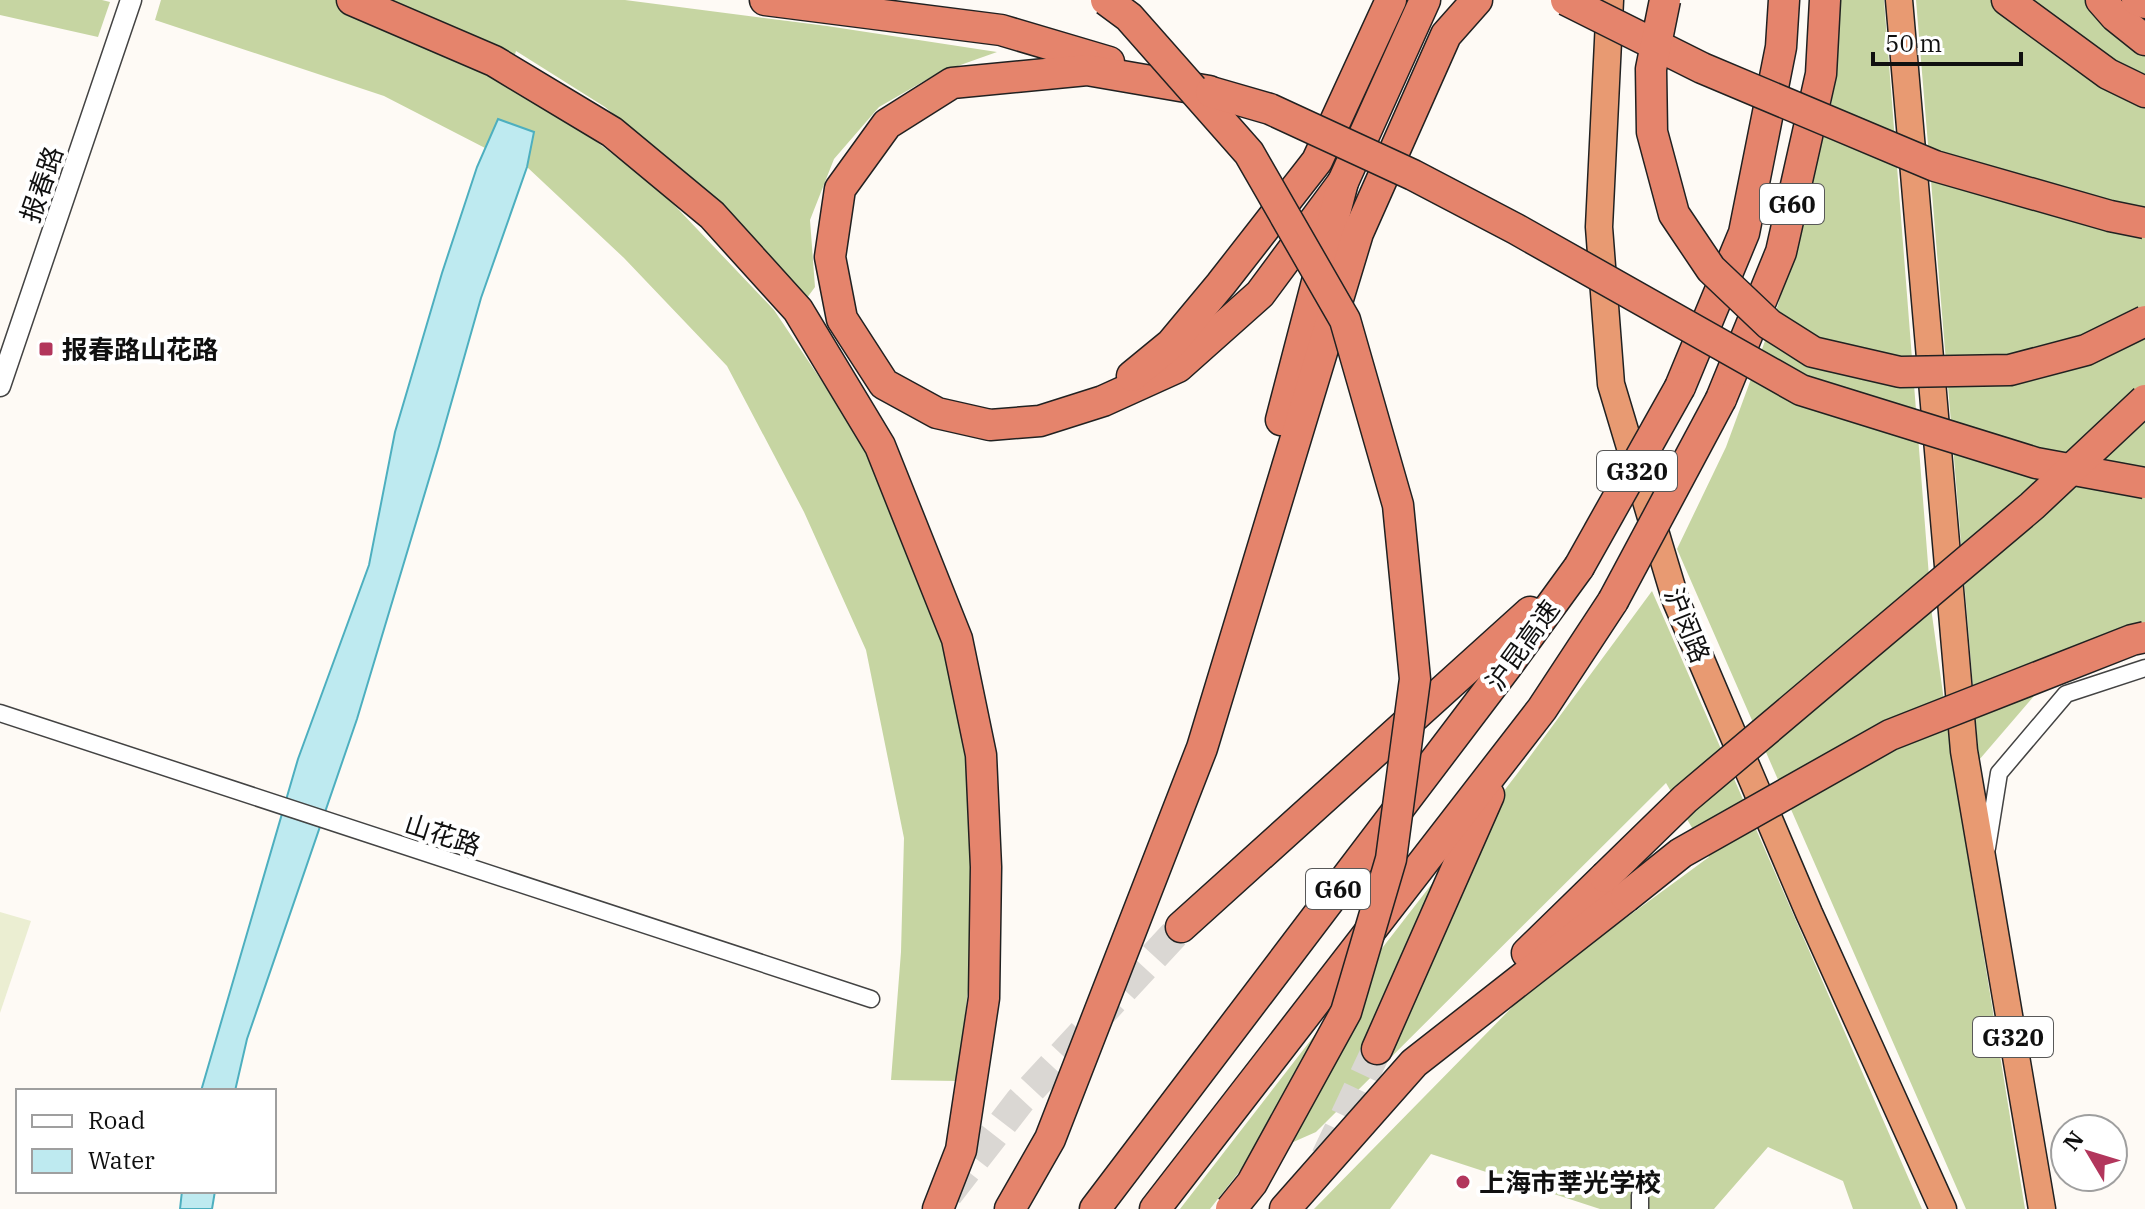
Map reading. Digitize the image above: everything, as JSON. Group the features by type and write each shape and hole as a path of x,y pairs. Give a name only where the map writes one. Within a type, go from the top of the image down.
{"highway":[{"path":"352,0 494,61 612,132 712,215 798,310 880,446 957,639 981,755 986,867 984,998 961,1150 938,1209"},
{"path":"765,0 1001,30 1270,109 1413,175 1516,229 1801,390 2036,463 2145,483"},
{"path":"1106,0 1129,17 1249,153 1345,320 1398,505 1415,679 1391,859 1346,1012 1252,1183 1231,1209"},
{"path":"1103,401 1171,344 1317,161 1391,0"},
{"path":"1202,748 1271,461 1343,182 1425,0"},
{"path":"1010,1209 1050,1139 1202,748 1358,233 1446,35 1477,0"},
{"path":"1566,0 1702,68 1935,166 2110,216 2145,223"},
{"name":"沪闵路","path":"1610,0 1599,227 1611,384 1676,601 1809,913 1943,1209"},
{"path":"1665,0 1651,69 1652,132 1674,214 1711,269 1769,324 1813,352 1900,372 2010,370 2086,350 2145,321"},
{"name":"沪昆高速","path":"1095,1209 1579,567 1680,387 1744,233 1781,47 1784,0"},
{"name":"沪昆高速","path":"1155,1209 1542,709 1613,601 1721,399 1781,252 1821,74 1825,0"},
{"name":"G320","path":"1899,0 1964,751 2042,1209"},
{"path":"2007,0 2108,74 2145,92"},
{"path":"2101,0 2115,16 2145,40"},
{"path":"2137,0 2145,3"},
{"path":"1211,92 1087,70 952,83 887,124 840,189 830,257 842,319 884,384 937,413 990,425 1040,421 1103,401 1178,367 1260,294 1343,182"},
{"path":"1285,1209 1414,1063 1616,887 1685,799 2032,506 2145,400"},
{"path":"1181,927 1579,567"},
{"path":"1616,887 1890,735 2145,637"},
{"path":"1377,1049 1507,753"}],"street":[{"name":"报春路","path":"0,386 131,0"},
{"path":"1984,866 1999,773 2066,694 2145,668"},
{"name":"山花路","path":"0,713 871,999"}],"green space":[{"path":"0,0 110,2 98,37 0,15"},
{"path":"161,0 625,0 997,52 938,73 879,107 834,159 810,220 815,287 804,302 717,201 605,107 516,51 506,85 556,111 660,190 774,310 858,435 909,546 950,658 975,791 976,925 957,1081 891,1080 901,952 904,838 866,650 804,512 727,366 624,258 527,167 533,132 498,119 487,149 384,96 155,20"},
{"path":"1840,0 1884,0 1932,615 1954,772 2025,1209 1966,1209 1677,549 1726,447 1776,311 1797,241 1831,106"},
{"path":"1916,0 2089,0 2145,38 2145,633 2040,689 1979,760"},
{"path":"1652,591 1922,1209 1853,1209 1843,1181 1768,1147 1714,1209 1600,1209 1431,1154 1390,1209 1314,1209 1532,987 1709,857 1666,783 1316,1132 1246,1163 1210,1209 1180,1209 1517,774"},
{"path":"0,912 31,921 0,1013"}],"water":[{"path":"498,119 534,132 527,167 481,298 357,719 247,1039 235,1089 202,1089 298,759 369,565 395,432 477,167"},
{"path":"182,1193 215,1193 212,1209 180,1209"}],"tunnel":[{"path":"948,1194 1020,1101 1181,927"},
{"path":"1326,1157 1377,1049"}],"place":[{"name":"报春路山花路","path":"46,349"},
{"name":"上海市莘光学校","path":"1463,1182"}]}
